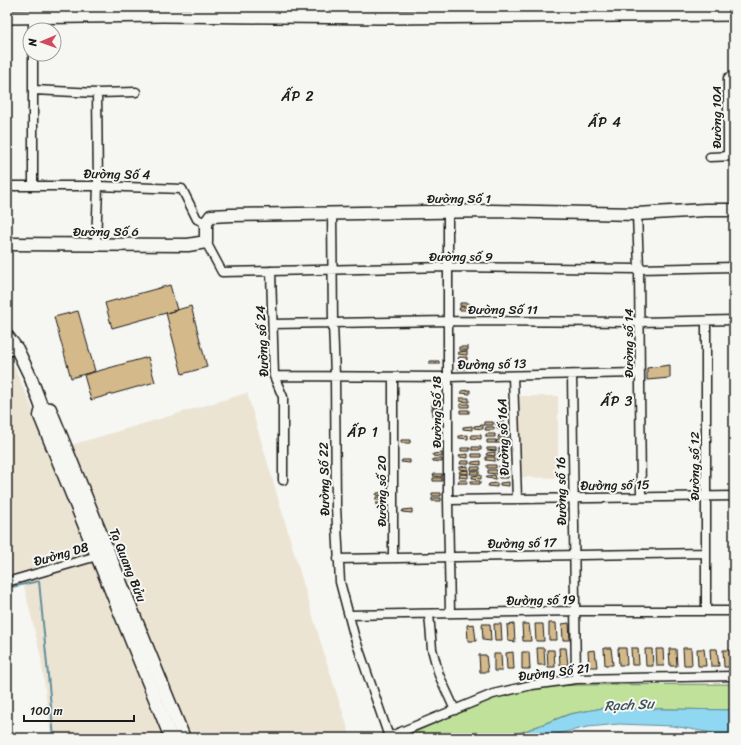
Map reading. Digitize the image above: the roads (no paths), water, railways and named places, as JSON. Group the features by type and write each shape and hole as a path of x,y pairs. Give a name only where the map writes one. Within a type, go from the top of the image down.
{"main road":[{"path":"7,17 27,13 163,11 386,17 734,14"}],"street":[{"path":"33,62 33,185"},
{"name":"Đường 10A","path":"731,77 731,156"},
{"path":"33,90 97,93 136,92"},
{"path":"96,245 98,186 97,93"},
{"path":"710,157 731,156"},
{"name":"Đường Số 4","path":"7,186 98,186 182,189 197,219 206,223"},
{"name":"Đường Số 1","path":"206,223 211,216 332,213 448,212 637,214 734,210"},
{"name":"Đường Số 18","path":"448,212 448,500 450,613"},
{"name":"Đường Số 22","path":"332,213 332,323 335,376 336,507 340,582 388,737"},
{"name":"Đường số 14","path":"637,214 640,269 639,373 641,497"},
{"path":"206,223 206,242"},
{"name":"Đường Số 6","path":"7,244 188,245 206,242"},
{"name":"Đường số 9","path":"206,242 222,272 448,267 640,269 734,267"},
{"name":"Đường số 24","path":"271,271 274,376 283,397 283,480"},
{"name":"Đường Số 11","path":"273,324 448,321 640,322 734,320"},
{"name":"Đường số 12","path":"706,321 706,611"},
{"name":"Tạ Quang Bửu","path":"7,334 12,350 30,376 42,408 40,416 98,556 117,588 184,738"},
{"name":"Đường số 13","path":"274,376 448,377 639,373"},
{"name":"Đường số 16","path":"572,374 576,679"},
{"name":"Đường số 16A","path":"513,376 517,499"},
{"name":"Đường số 20","path":"393,377 393,557"},
{"name":"Tạ Quang Bửu","path":"42,408 50,409 171,738"},
{"name":"Đường số 15","path":"448,500 734,496"},
{"name":"Đường số 17","path":"338,558 706,553"},
{"name":"Đường D8","path":"7,582 98,556"},
{"name":"Đường số 19","path":"349,615 575,611 734,611"},
{"path":"429,614 432,649 439,675 455,710"},
{"name":"Đường Số 21","path":"388,737 493,694 532,685 576,679 734,676"}],"water":[{"path":"603,708 734,710 734,735 718,734 673,726 619,724 588,727 546,738 507,738 570,714"}],"waterway":[{"path":"7,588 39,581 54,738"}],"district":[{"name":"ẤP 2","path":"298,96"},
{"name":"ẤP 4","path":"605,122"},
{"name":"ẤP 3","path":"617,401"},
{"name":"ẤP 1","path":"363,432"}],"water label":[{"name":"Rạch Su","path":"629,705"}]}
